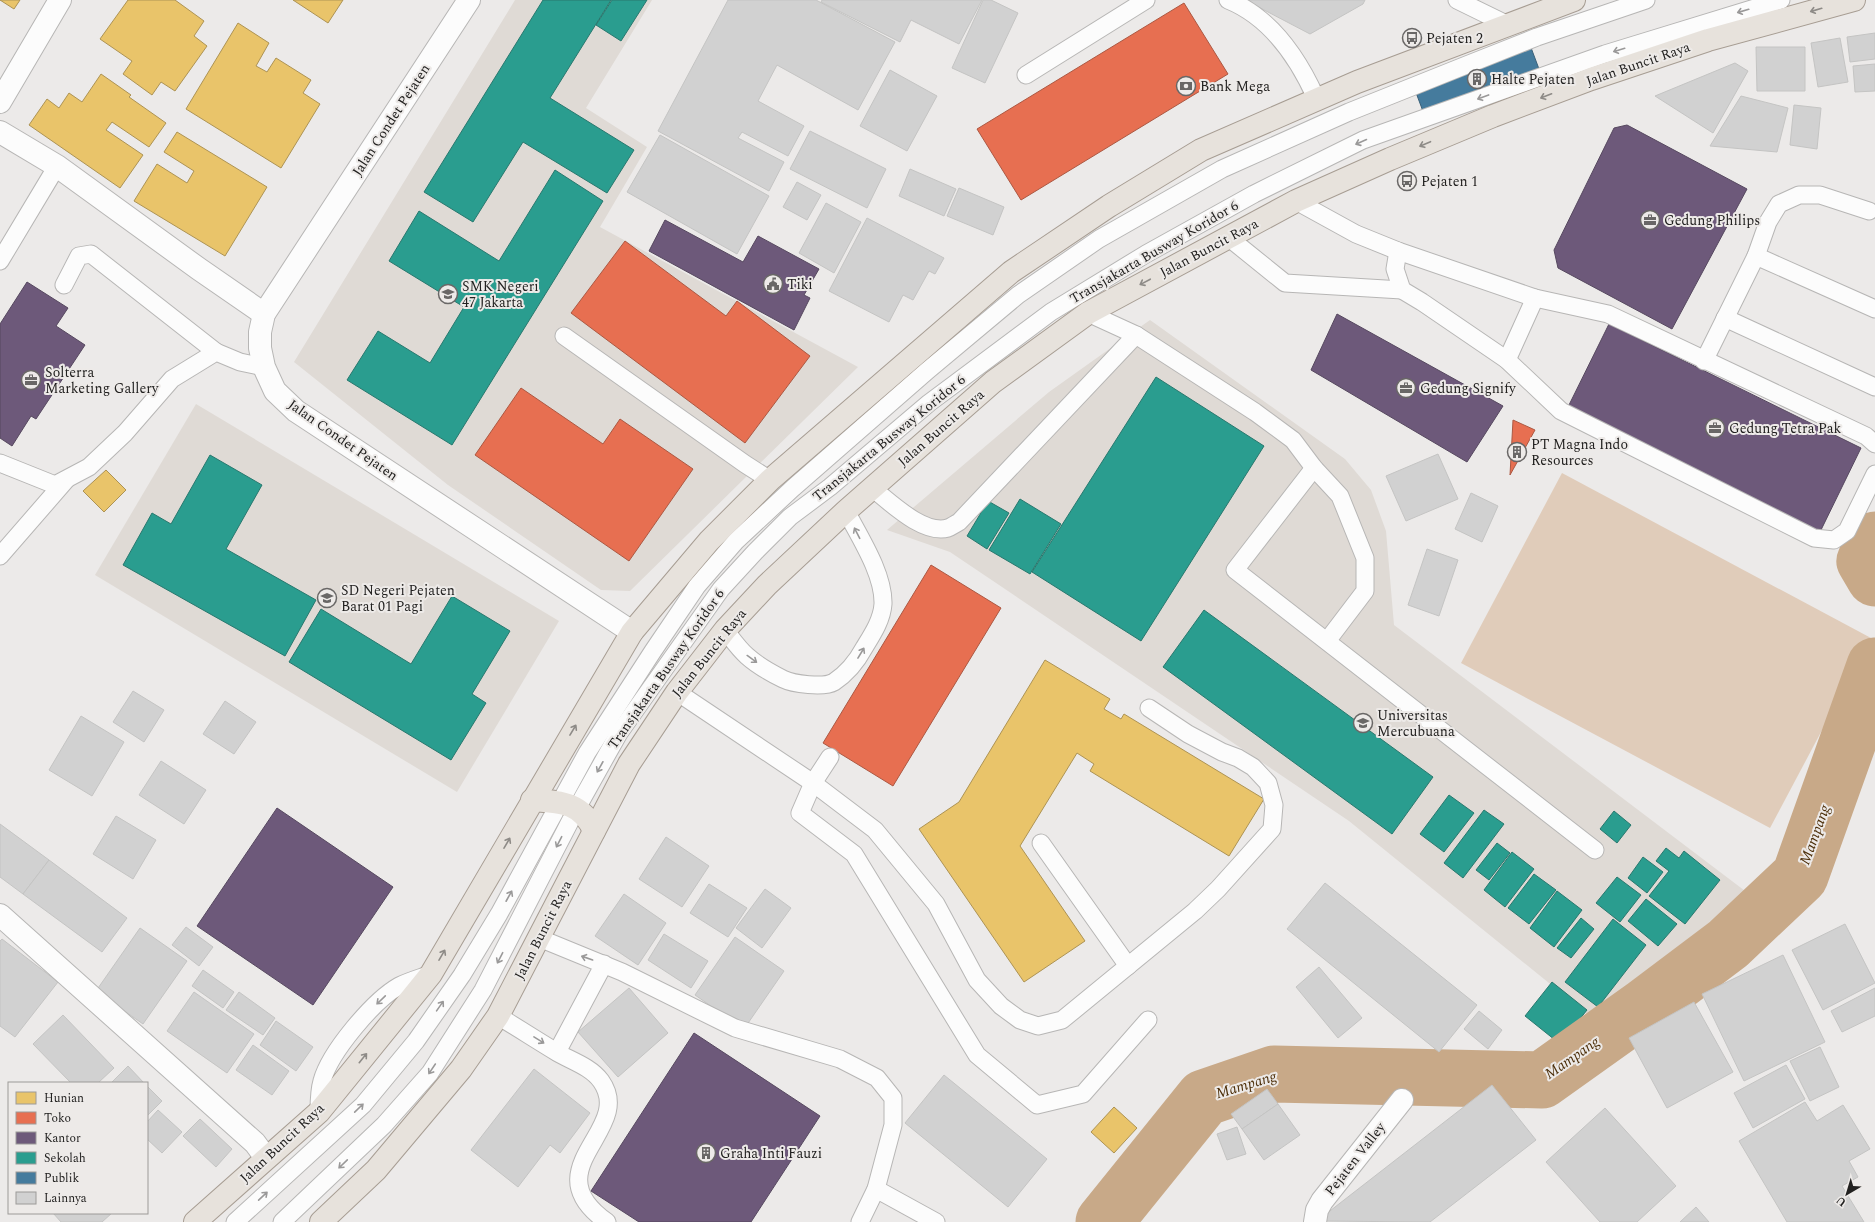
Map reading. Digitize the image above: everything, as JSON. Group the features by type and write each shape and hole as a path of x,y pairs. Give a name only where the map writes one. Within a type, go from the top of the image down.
{"main road":[{"name":"Jalan Buncit Raya","path":"195,1222 319,1112 431,974 632,632 709,541 770,480 1011,272 1109,206 1201,150 1316,98 1506,24 1574,0"},
{"name":"Jalan Buncit Raya","path":"321,1222 376,1170 461,1069 498,1016 629,764 677,692 725,630 767,585 846,511 993,382 1088,313 1296,201 1390,159 1493,116 1591,79 1708,40 1854,0"},
{"path":"532,800 568,805 589,820 594,831"}],"street":[{"path":"0,102 60,0"},
{"name":"Jalan Condet Pejaten","path":"469,0 264,314 260,332 260,348 264,367 275,391 296,411 632,632"},
{"path":"0,132 57,166 264,314"},
{"path":"0,915 255,1143 266,1158"},
{"name":"Pejaten Valley","path":"1315,1222 1317,1210 1322,1201 1402,1100"}],"lane":[{"path":"1026,75 1146,0"},
{"path":"1228,0 1248,10 1269,26 1283,42 1309,82 1316,98"},
{"path":"1457,0 1506,24"},
{"name":"Transjakarta Busway Koridor 6","path":"282,1222 384,1125 430,1073 483,990 568,805 587,753 697,586 736,541 793,488 927,371 1018,295 1099,238 1222,169 1349,112 1537,37 1646,0"},
{"name":"Transjakarta Busway Koridor 6","path":"235,1222 363,1104 416,1041 462,975 568,805 664,667 721,589 755,552 790,518 830,487 929,403 1051,312 1146,254 1254,194 1363,140 1605,54 1781,0"},
{"path":"0,261 57,166"},
{"path":"1704,361 1756,256 1768,222 1779,204 1799,195 1820,195 1869,211"},
{"path":"1296,201 1356,234 1398,252 1535,298 1608,314 1704,361 1866,436 1875,444"},
{"path":"1228,237 1285,283 1402,290 1507,360 1561,411 1814,538 1834,540 1847,531 1875,474"},
{"path":"1398,252 1395,269 1402,290"},
{"path":"64,285 79,256 92,254 216,352 240,362 264,367"},
{"path":"1756,256 1875,309"},
{"path":"1507,360 1535,298"},
{"path":"1088,313 1136,335 1255,412 1293,440 1314,468 1340,496 1365,558 1365,591 1327,641"},
{"path":"1725,318 1875,387"},
{"path":"872,488 910,518 928,527 939,529 948,528 959,522 1136,335"},
{"path":"564,336 745,464 770,480"},
{"path":"0,463 55,485 89,467 125,433 172,379 216,352"},
{"path":"1314,468 1235,570 1595,850"},
{"path":"0,556 66,479"},
{"path":"725,630 747,656 784,680 820,685 833,683 849,669 859,657 870,638 878,621 883,604 880,586 871,559 846,511"},
{"path":"677,692 813,783 875,830 936,904 977,980 1001,1006 1020,1020 1038,1026 1062,1020 1128,966 1218,890 1272,829 1274,805 1268,783 1253,768 1238,758 1222,752 1188,734 1149,708"},
{"path":"830,757 813,783 800,813 854,854 977,1055 1037,1105 1083,1094 1148,1020"},
{"path":"1041,843 1128,966"},
{"path":"539,938 604,964 665,992 735,1028 840,1059 877,1078 893,1098 893,1124 876,1189 860,1222"},
{"path":"557,1052 604,964"},
{"path":"498,1016 557,1052 586,1067 600,1080 609,1095 607,1113 597,1137 578,1171 579,1189 584,1201 594,1213 607,1222"},
{"path":"876,1189 936,1222"}],"shaded area":[{"path":"515,0 652,0 586,108 647,147 600,227 858,367 630,591 601,590 448,485 294,362"},
{"name":"Universitas Mercubuana","path":"1150,320 1345,459 1371,490 1386,531 1394,625 1757,900 1597,1022 1349,821 950,552 887,530 1049,392"},
{"name":"SD Negeri Pejaten Barat 01 Pagi","path":"196,404 559,621 457,792 95,575"},
{"path":"1562,473 1871,638 1770,828 1461,663"}],"building: Hunian":[{"path":"0,0 20,0 14,9"},
{"path":"128,0 175,0 204,21 194,36 207,46 175,91 161,82 152,95 123,74 132,61 100,39"},
{"path":"293,0 343,0 328,23"},
{"path":"238,23 269,43 256,66 267,72 276,58 311,80 303,93 320,104 281,168 186,109"},
{"path":"101,74 131,95 129,97 166,123 149,147 112,122 106,130 143,155 120,188 29,125 47,99 59,108 69,93 82,102"},
{"path":"177,132 267,187 225,256 134,201 157,164 187,183 194,171 164,152"},
{"path":"106,470 126,490 104,512 83,491"},
{"path":"1045,660 1110,699 1104,709 1121,719 1124,714 1264,799 1229,856 1090,771 1094,764 1077,753 1020,846 1085,941 1024,982 919,829 959,802"},
{"path":"1114,1107 1137,1128 1114,1153 1091,1132"}],"building: Toko":[{"path":"1184,3 1228,74 1021,200 977,129"},
{"path":"625,241 726,316 737,301 810,356 745,443 571,313"},
{"path":"521,388 603,444 620,419 693,469 629,561 475,455"},
{"name":"PT Magna Indo Resources","path":"1513,420 1535,430 1510,475"},
{"path":"931,565 1001,608 893,786 823,743"}],"building: Kantor":[{"name":"Gedung Philips","path":"1627,125 1747,189 1672,329 1558,268 1554,250 1614,128"},
{"path":"665,220 743,262 758,236 819,269 804,295 810,298 794,330 649,251"},
{"name":"Solterra Marketing Gallery","path":"27,282 68,308 56,326 85,345 36,419 31,416 12,446 0,438 0,324"},
{"name":"Gedung Signify","path":"1337,314 1503,406 1467,462 1311,370"},
{"name":"Gedung Tetra Pak","path":"1609,324 1861,448 1820,532 1568,407"},
{"path":"277,808 393,887 313,1005 197,926"},
{"name":"Graha Inti Fauzi","path":"694,1033 820,1116 751,1222 639,1222 591,1191"}],"building: Sekolah":[{"path":"543,0 611,0 550,98 634,150 607,193 523,142 473,222 424,192"},
{"path":"612,0 647,0 621,41 596,25"},
{"path":"555,170 603,201 452,445 347,380 378,331 430,363 464,307 389,261 419,211 499,261"},
{"path":"1156,377 1264,446 1141,641 1032,572"},
{"path":"210,455 262,485 226,549 316,600 285,656 123,565 152,513 171,524"},
{"path":"1020,499 1061,524 1030,574 989,550"},
{"path":"988,501 1009,513 987,549 967,536"},
{"path":"452,596 510,631 472,694 486,703 451,760 289,662 321,609 411,664"},
{"path":"1204,610 1433,777 1392,834 1163,667"},
{"path":"1449,795 1474,813 1444,852 1420,834"},
{"path":"1484,810 1504,824 1463,878 1444,863"},
{"path":"1614,811 1631,825 1617,843 1600,829"},
{"path":"1497,843 1510,853 1489,880 1476,870"},
{"path":"1666,848 1679,858 1684,851 1720,880 1685,924 1649,896 1669,871 1656,861"},
{"path":"1512,852 1534,869 1505,907 1484,890"},
{"path":"1643,857 1663,872 1647,893 1628,878"},
{"path":"1534,874 1556,890 1529,924 1508,908"},
{"path":"1617,877 1641,895 1620,922 1596,903"},
{"path":"1557,891 1582,910 1554,947 1530,928"},
{"path":"1646,899 1677,924 1658,946 1628,921"},
{"path":"1581,918 1594,929 1571,958 1557,948"},
{"path":"1613,919 1646,945 1598,1007 1565,982"},
{"path":"1552,982 1587,1010 1560,1044 1525,1016"}],"building: Publik":[{"name":"Halte Pejaten","path":"1530,45 1539,69 1424,114 1415,90"}],"building: Lainnya":[{"path":"728,0 816,0 895,42 858,110 777,65 758,101 804,126 788,156 742,132 738,138 784,162 769,191 658,131"},
{"path":"822,0 982,0 959,44 911,20 900,42 821,2"},
{"path":"983,0 991,0 1018,13 985,83 952,68"},
{"path":"1245,0 1365,0 1363,4 1310,34"},
{"path":"1875,33 1875,59 1850,62 1847,37"},
{"path":"1840,38 1848,82 1818,87 1811,43"},
{"path":"1756,47 1805,47 1805,91 1757,91"},
{"path":"1735,63 1748,71 1713,133 1655,96"},
{"path":"1875,64 1875,91 1855,92 1853,66"},
{"path":"890,70 937,96 907,151 860,126"},
{"path":"1741,96 1788,108 1777,152 1710,146"},
{"path":"1794,105 1821,108 1817,149 1790,145"},
{"path":"810,131 886,169 867,208 790,169"},
{"path":"660,135 769,196 737,254 627,192"},
{"path":"910,169 956,189 944,216 899,196"},
{"path":"797,182 821,195 807,220 783,207"},
{"path":"959,188 1004,207 993,235 947,216"},
{"path":"826,203 861,222 834,273 799,253"},
{"path":"867,218 944,258 935,274 929,271 913,300 903,295 889,322 829,291"},
{"path":"1438,454 1458,499 1406,521 1386,476"},
{"path":"1471,493 1498,506 1482,542 1455,529"},
{"path":"1427,549 1458,560 1439,616 1408,605"},
{"path":"133,691 164,710 144,742 113,722"},
{"path":"225,701 256,722 234,754 203,734"},
{"path":"81,716 124,742 92,796 49,770"},
{"path":"161,761 206,790 184,824 139,795"},
{"path":"116,816 156,840 133,879 93,854"},
{"path":"0,824 49,860 23,894 0,877"},
{"path":"666,837 709,866 682,907 639,879"},
{"path":"49,860 127,918 102,952 23,894"},
{"path":"1325,883 1477,1005 1439,1052 1287,929"},
{"path":"709,884 747,908 728,937 690,913"},
{"path":"765,889 791,908 762,948 736,928"},
{"path":"624,894 666,923 638,965 595,936"},
{"path":"1845,924 1875,983 1823,1010 1792,950"},
{"path":"186,927 213,947 199,966 172,945"},
{"path":"140,928 187,961 143,1024 96,991"},
{"path":"664,934 708,961 691,988 648,960"},
{"path":"735,937 784,971 744,1029 695,995"},
{"path":"2,939 58,982 15,1037 0,1026 0,941"},
{"path":"1783,955 1825,1042 1744,1081 1702,994"},
{"path":"1319,967 1362,1018 1338,1038 1296,987"},
{"path":"203,970 234,992 223,1008 192,986"},
{"path":"629,988 668,1033 618,1077 578,1032"},
{"path":"1875,988 1875,1016 1842,1032 1831,1011"},
{"path":"194,992 254,1034 227,1073 167,1031"},
{"path":"239,992 275,1018 263,1035 226,1010"},
{"path":"1694,1002 1733,1072 1667,1108 1629,1038"},
{"path":"1479,1011 1502,1030 1488,1049 1464,1029"},
{"path":"63,1015 114,1068 99,1082 70,1082 33,1044"},
{"path":"276,1021 313,1047 296,1071 260,1045"},
{"path":"253,1045 289,1071 272,1095 236,1070"},
{"path":"1820,1047 1839,1087 1810,1101 1790,1061"},
{"path":"1786,1065 1805,1099 1753,1128 1734,1093"},
{"path":"128,1066 143,1082 112,1082"},
{"path":"534,1069 590,1113 560,1153 550,1145 518,1187 471,1150"},
{"path":"944,1075 1047,1159 1008,1207 905,1123"},
{"path":"1492,1085 1536,1140 1430,1222 1317,1221"},
{"path":"148,1087 162,1101 148,1115"},
{"path":"1267,1089 1278,1104 1242,1129 1231,1114"},
{"path":"1805,1102 1817,1121 1843,1105 1870,1149 1849,1161 1858,1177 1842,1186 1864,1222 1787,1222 1739,1141"},
{"path":"1278,1104 1300,1135 1264,1160 1242,1129"},
{"path":"1605,1108 1676,1186 1637,1222 1600,1222 1546,1162"},
{"path":"158,1110 182,1132 162,1153 148,1140 148,1121"},
{"path":"200,1119 232,1149 216,1167 183,1136"},
{"path":"1237,1127 1246,1154 1227,1160 1217,1134"},
{"path":"1696,1207 1709,1222 1680,1222"},
{"path":"54,1214 111,1214 102,1222 61,1222"}],"waterway":[{"name":"Mampang","path":"1875,540 1865,561 1875,578"},
{"name":"Mampang","path":"1104,1222 1204,1098 1274,1074 1542,1080 1643,1008 1728,944 1800,876 1875,666"}],"place":[{"name":"Pejaten 2","path":"1412,38"},
{"name":"Halte Pejaten","path":"1477,79"},
{"name":"Bank Mega","path":"1186,86"},
{"name":"Pejaten 1","path":"1407,181"},
{"name":"Gedung Philips","path":"1650,220"},
{"name":"Tiki","path":"773,284"},
{"name":"SMK Negeri 47 Jakarta","path":"448,294"},
{"name":"Solterra Marketing Gallery","path":"31,380"},
{"name":"Gedung Signify","path":"1406,388"},
{"name":"Gedung Tetra Pak","path":"1715,428"},
{"name":"PT Magna Indo Resources","path":"1517,452"},
{"name":"SD Negeri Pejaten Barat 01 Pagi","path":"327,598"},
{"name":"Universitas Mercubuana","path":"1363,723"},
{"name":"Graha Inti Fauzi","path":"706,1153"}]}
